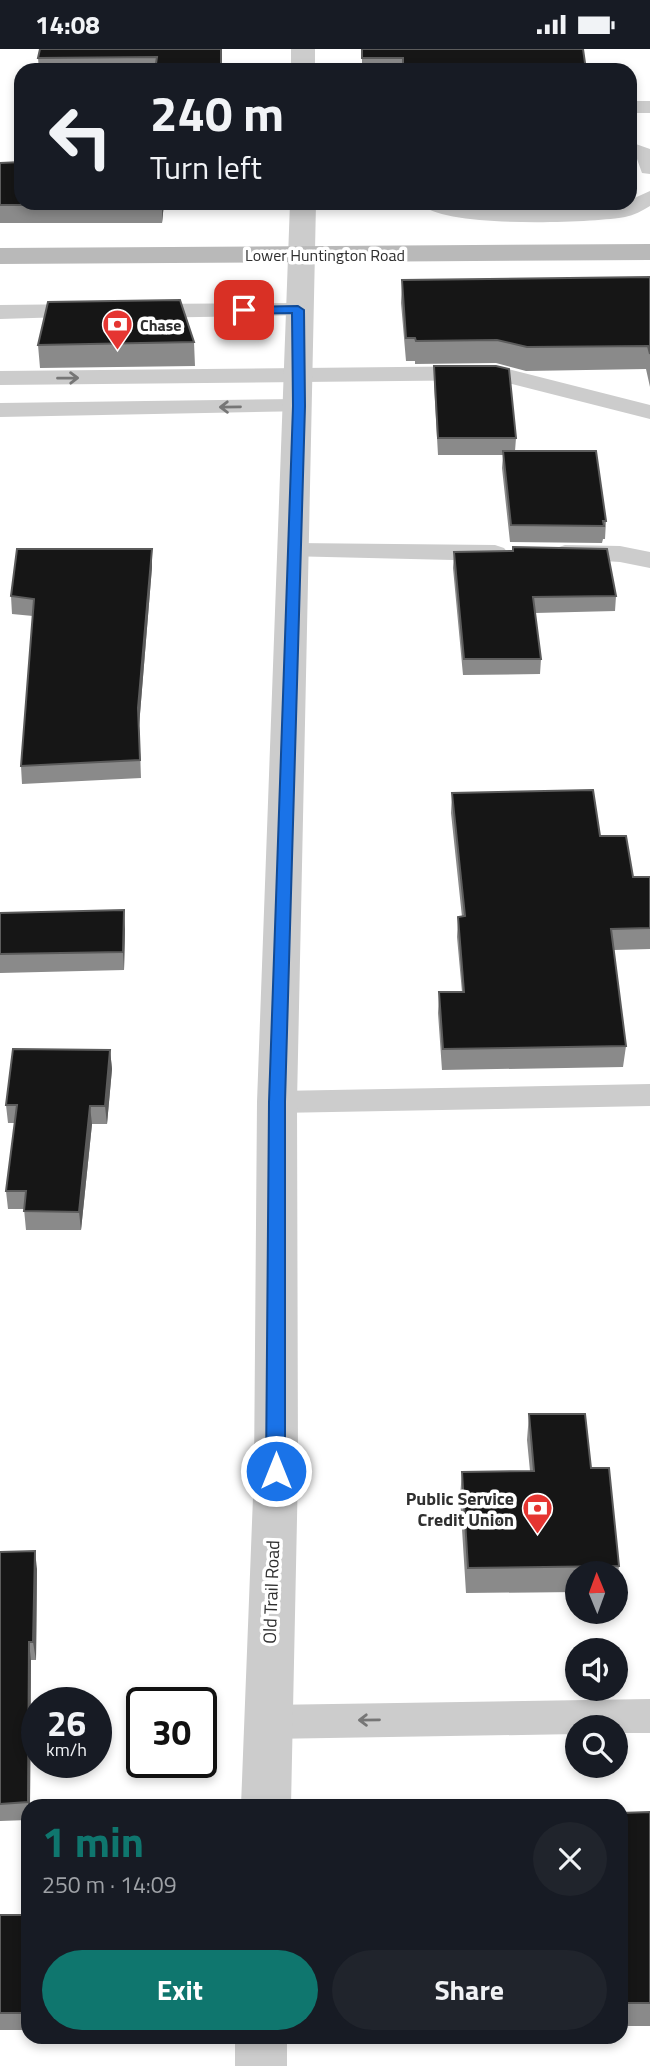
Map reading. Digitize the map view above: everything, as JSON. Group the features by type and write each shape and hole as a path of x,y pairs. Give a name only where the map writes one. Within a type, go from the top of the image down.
{"main road":[{"name":"Lower Huntington Road","path":"0,256 650,252"}],"street":[{"name":"Old Trail Road","path":"266,1799 276,1471 277,1102 303,210"},
{"path":"261,2044 261,2066"}],"lane":[{"path":"637,151 648,156 650,168"},
{"path":"446,210 461,214 554,210"},
{"path":"0,312 298,310"},
{"path":"0,410 299,391 496,373 650,412"},
{"path":"0,378 299,391"},
{"path":"294,551 620,554 650,560"},
{"path":"277,1102 650,1095"},
{"path":"268,1722 650,1716"}],"building":[{"path":"40,49 221,49 221,63 156,63 157,57 38,58"},
{"path":"362,49 583,49 585,63 403,63 403,58 362,58"},
{"path":"14,162 14,205 0,205 0,163"},
{"path":"650,277 650,354 648,346 527,347 497,340 416,341 415,338 406,338 402,280"},
{"path":"180,300 194,342 38,345 48,302"},
{"path":"434,366 496,366 509,369 516,438 438,438"},
{"path":"503,451 596,451 606,521 603,521 604,526 511,525"},
{"path":"513,547 607,549 616,596 533,597 541,659 464,659 454,552 513,551"},
{"path":"17,549 152,549 138,708 140,760 21,766 34,599 11,596"},
{"path":"593,790 600,836 626,836 633,877 650,877 650,928 611,929 626,1046 443,1049 439,992 464,992 458,917 465,916 452,793"},
{"path":"124,910 123,952 0,954 0,913"},
{"path":"13,1049 110,1050 105,1106 90,1106 79,1212 24,1211 26,1191 6,1191 17,1105 6,1105"},
{"name":"Public Service Credit Union","path":"529,1414 585,1414 591,1468 609,1468 618,1561 565,1561 565,1567 468,1568 462,1472 534,1471"},
{"path":"35,1551 33,1642 29,1642 29,1687 21,1687 21,1778 28,1778 28,1799 21,1799 21,1802 0,1804 0,1552"},
{"path":"650,1812 650,2003 628,2003 628,1813"},
{"path":"0,1915 21,1915 21,2013 0,2013"}],"place":[{"name":"Chase","path":"117,352"},
{"name":"Public Service Credit Union","path":"537,1535"}],"route":[{"path":"244,310 298,310 299,406 277,1102 276,1471"}]}
